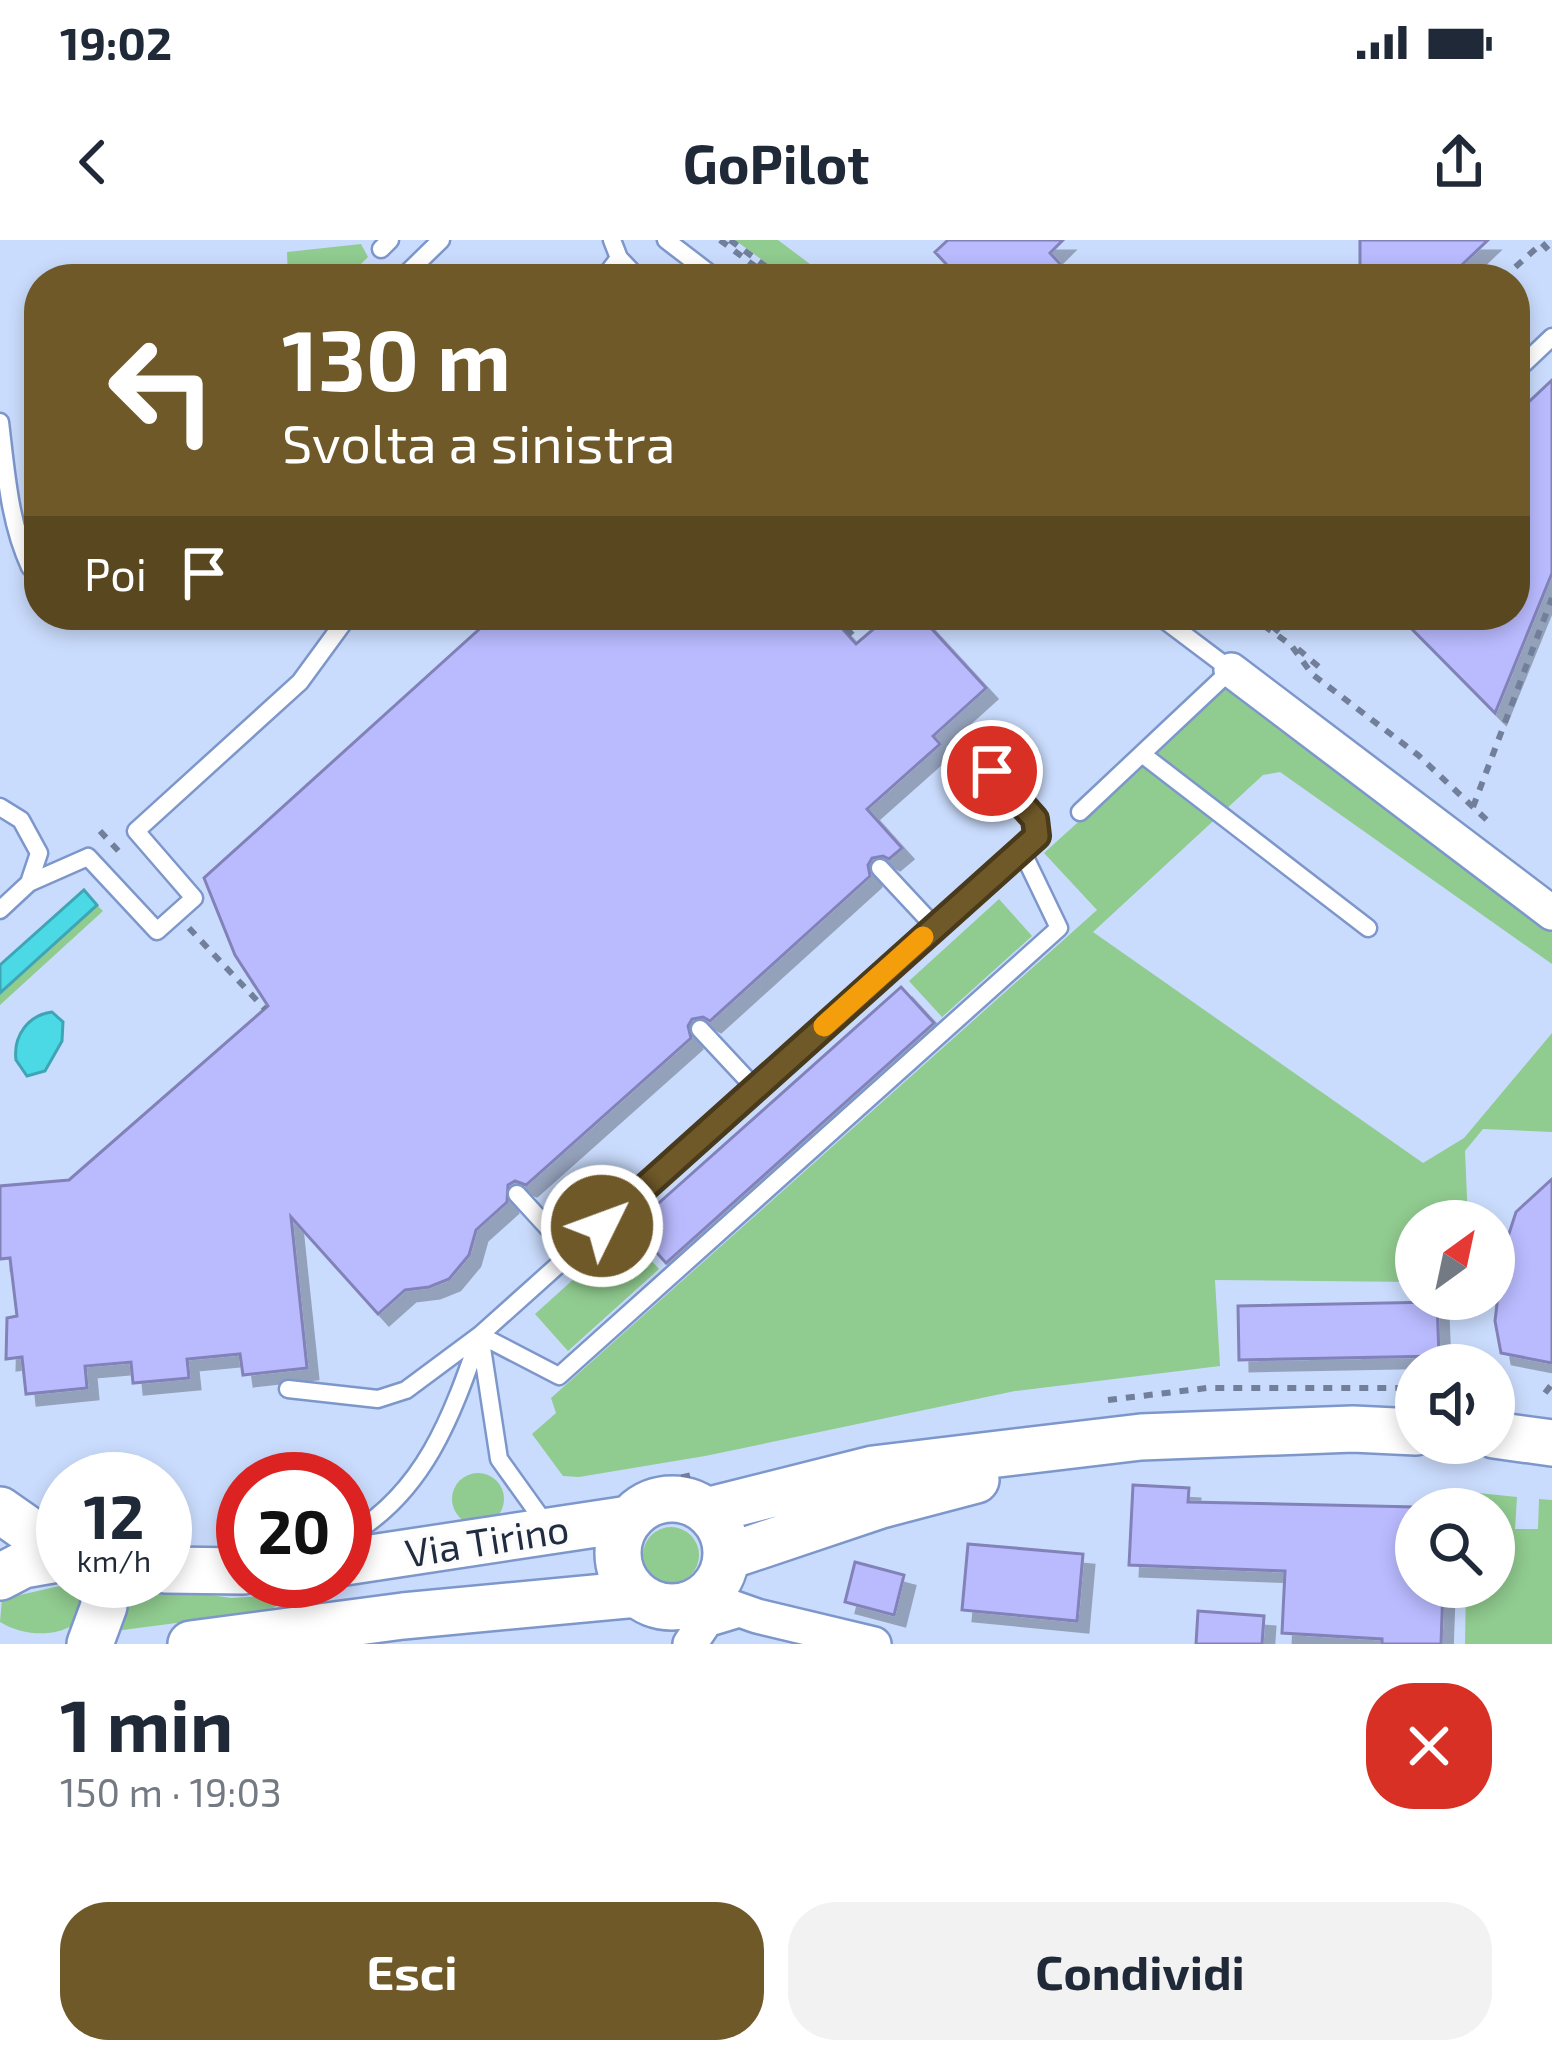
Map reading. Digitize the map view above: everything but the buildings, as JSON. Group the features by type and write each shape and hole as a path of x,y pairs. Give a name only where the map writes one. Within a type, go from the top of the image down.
{"street":[{"path":"1232,670 1552,913"},
{"path":"706,1511 873,1469 1141,1437 1395,1431"},
{"path":"726,1557 881,1505 1141,1437"},
{"path":"1515,1439 1552,1443"},
{"path":"700,1620 722,1573 724,1540 706,1511 674,1498 641,1508 629,1519 617,1550 619,1566 637,1594 651,1603 700,1620 874,1644"},
{"path":"0,1510 36,1536"},
{"name":"Via Tirino","path":"372,1558 629,1519"},
{"path":"0,1577 36,1561"},
{"name":"Via Tirino","path":"191,1644 405,1630 637,1594"},
{"path":"90,1644 103,1608"}],"lane":[{"path":"416,264 441,240"},
{"path":"666,240 697,264"},
{"path":"1530,358 1552,337"},
{"path":"0,422 8,493 24,555"},
{"path":"0,910 29,883 88,857 157,931 194,898 136,831 300,682 338,630"},
{"path":"1080,812 1232,670 1178,630"},
{"path":"288,1389 378,1399 406,1390 480,1335 1037,836 1035,819 970,747"},
{"path":"1142,754 1368,928"},
{"path":"0,807 21,820 33,836 39,854 29,883"},
{"path":"480,1335 559,1376 1059,928 1022,849"},
{"path":"880,868 935,927"},
{"path":"700,1029 754,1088"},
{"path":"517,1194 571,1253"},
{"path":"480,1335 499,1459 551,1532"},
{"path":"372,1520 424,1466 456,1403 480,1335"}],"path":[{"path":"720,240 752,264"},
{"path":"730,240 763,264"},
{"path":"1519,264 1542,244 1552,254"},
{"path":"1473,807 1552,598"},
{"path":"848,630 859,642"},
{"path":"1270,630 1291,645 1312,674 1418,754 1506,836"},
{"path":"1276,630 1324,672"},
{"path":"210,951 265,1009"},
{"path":"1545,1393 1552,1384"}],"shaded area":[{"path":"735,240 778,240 810,264 768,264"},
{"path":"361,244 368,257 361,264 287,264 287,252"},
{"path":"1247,669 1552,915 1552,964 1280,772 1263,775 1093,932 1423,1163 1464,1138 1552,1033 1552,1132 1483,1129 1465,1151 1467,1200 1395,1200 1395,1282 1215,1280 1220,1366 1015,1391 705,1456 563,1476 532,1434 556,1413 551,1398 1097,910 1044,853"},
{"path":"84,890 97,905 0,993 0,965"},
{"path":"999,899 1032,936 942,1017 909,981"},
{"path":"97,905 103,911 0,1005 0,993"},
{"path":"52,1012 63,1022 62,1041 45,1071 27,1076 16,1060 20,1035 29,1022"},
{"path":"626,1232 659,1269 568,1351 535,1314"},
{"path":"478,1473 496,1481 504,1499 496,1517 478,1525 460,1517 452,1499 460,1481"},
{"path":"1539,1499 1552,1500 1552,1644 1465,1644 1466,1608 1515,1608 1515,1529 1538,1529"},
{"path":"671,1527 691,1535 699,1555 691,1575 671,1583 651,1575 643,1555 651,1535"},
{"path":"36,1591 36,1608 84,1608 74,1624 62,1630 30,1633 0,1622 2,1599"},
{"path":"192,1592 216,1596 216,1608 272,1608 260,1612 100,1633 108,1608 192,1608"}],"slow traffic":[{"path":"824,1026 923,937"}],"route":[{"path":"602,1226 1037,836 1035,819 992,771"}]}
